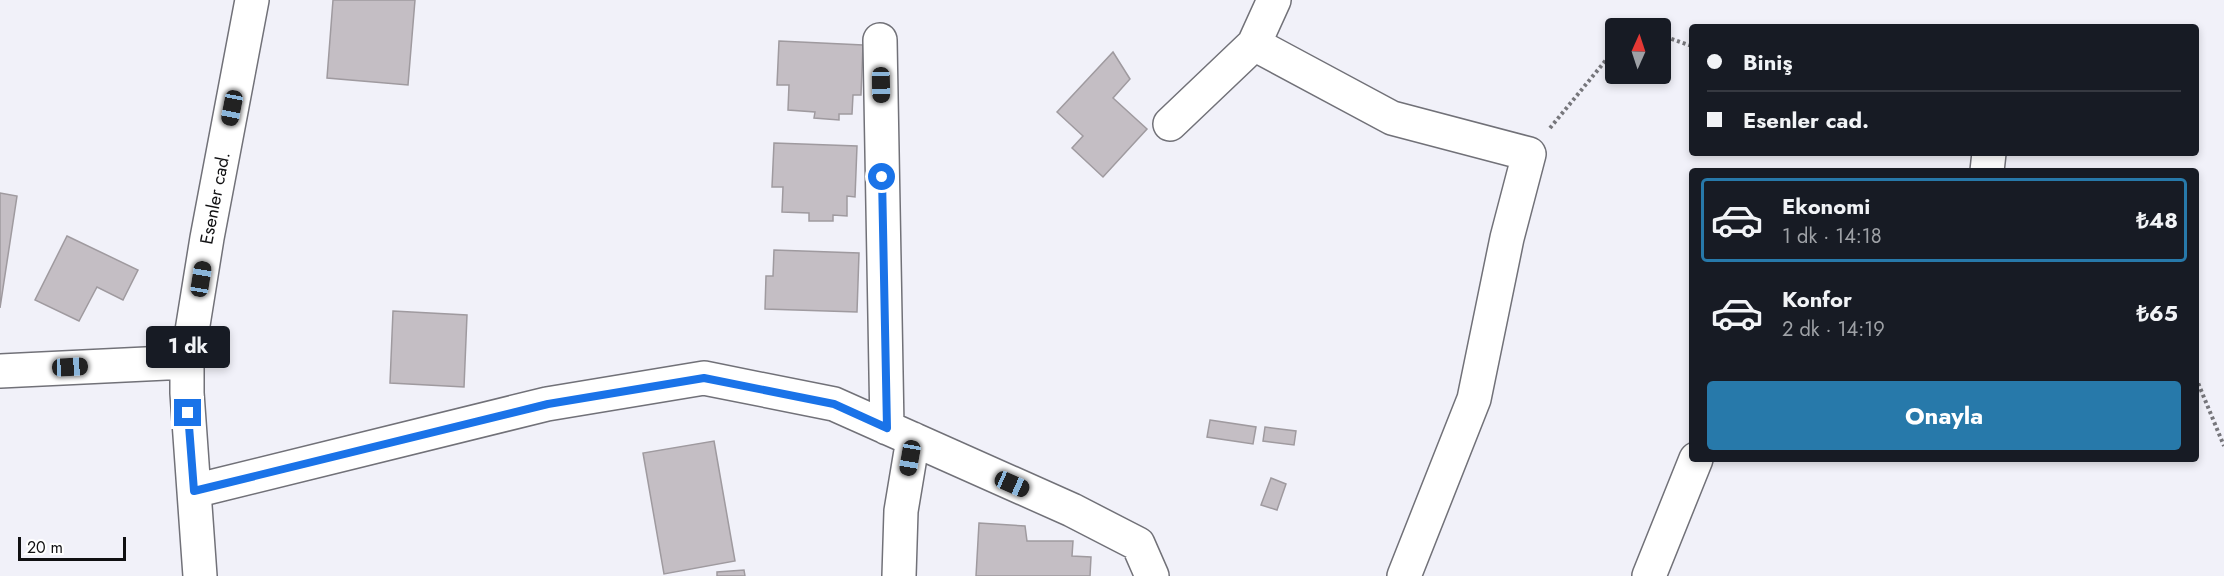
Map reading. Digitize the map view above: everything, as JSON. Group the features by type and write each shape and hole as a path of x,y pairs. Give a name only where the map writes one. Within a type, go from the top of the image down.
{"street":[{"name":"Esenler cad.","path":"200,576 187,393 188,362 207,238 252,0"},
{"path":"1170,124 1254,44 1274,0"},
{"path":"880,40 900,434 899,576"},
{"path":"1254,44 1392,118 1529,154 1507,238 1474,399 1404,576"},
{"path":"0,371 188,362"},
{"path":"194,491 548,404 704,378 834,404 1072,510 1138,544 1152,576"},
{"path":"1649,576 1695,462"}],"path":[{"path":"1671,39 1689,45"},
{"path":"1529,154 1605,61"},
{"path":"2199,385 2224,446"}],"building":[{"path":"333,0 415,0 408,85 327,78"},
{"path":"779,41 863,45 861,95 853,95 852,114 839,114 839,120 814,118 815,112 788,110 789,85 777,85"},
{"path":"1113,52 1130,79 1113,98 1147,129 1103,177 1072,148 1083,136 1057,112"},
{"path":"774,143 857,146 855,197 847,196 847,216 833,215 833,221 809,221 809,213 782,212 783,187 772,187"},
{"path":"0,193 17,196 0,308"},
{"path":"67,236 138,270 123,300 97,287 79,321 35,300"},
{"path":"774,250 859,253 857,312 765,309 766,276 773,276"},
{"path":"393,311 467,315 464,387 390,383"},
{"path":"1210,420 1256,427 1253,444 1207,437"},
{"path":"1265,427 1296,431 1294,445 1263,441"},
{"path":"714,441 735,561 664,574 643,453"},
{"path":"1271,478 1286,484 1277,510 1261,505"},
{"path":"979,523 1025,526 1027,541 1073,541 1072,556 1091,557 1090,576 976,576"},
{"path":"744,570 745,576 717,576 717,572"}],"route":[{"path":"188,413 194,491 548,404 704,378 834,404 887,428 882,177"}]}
